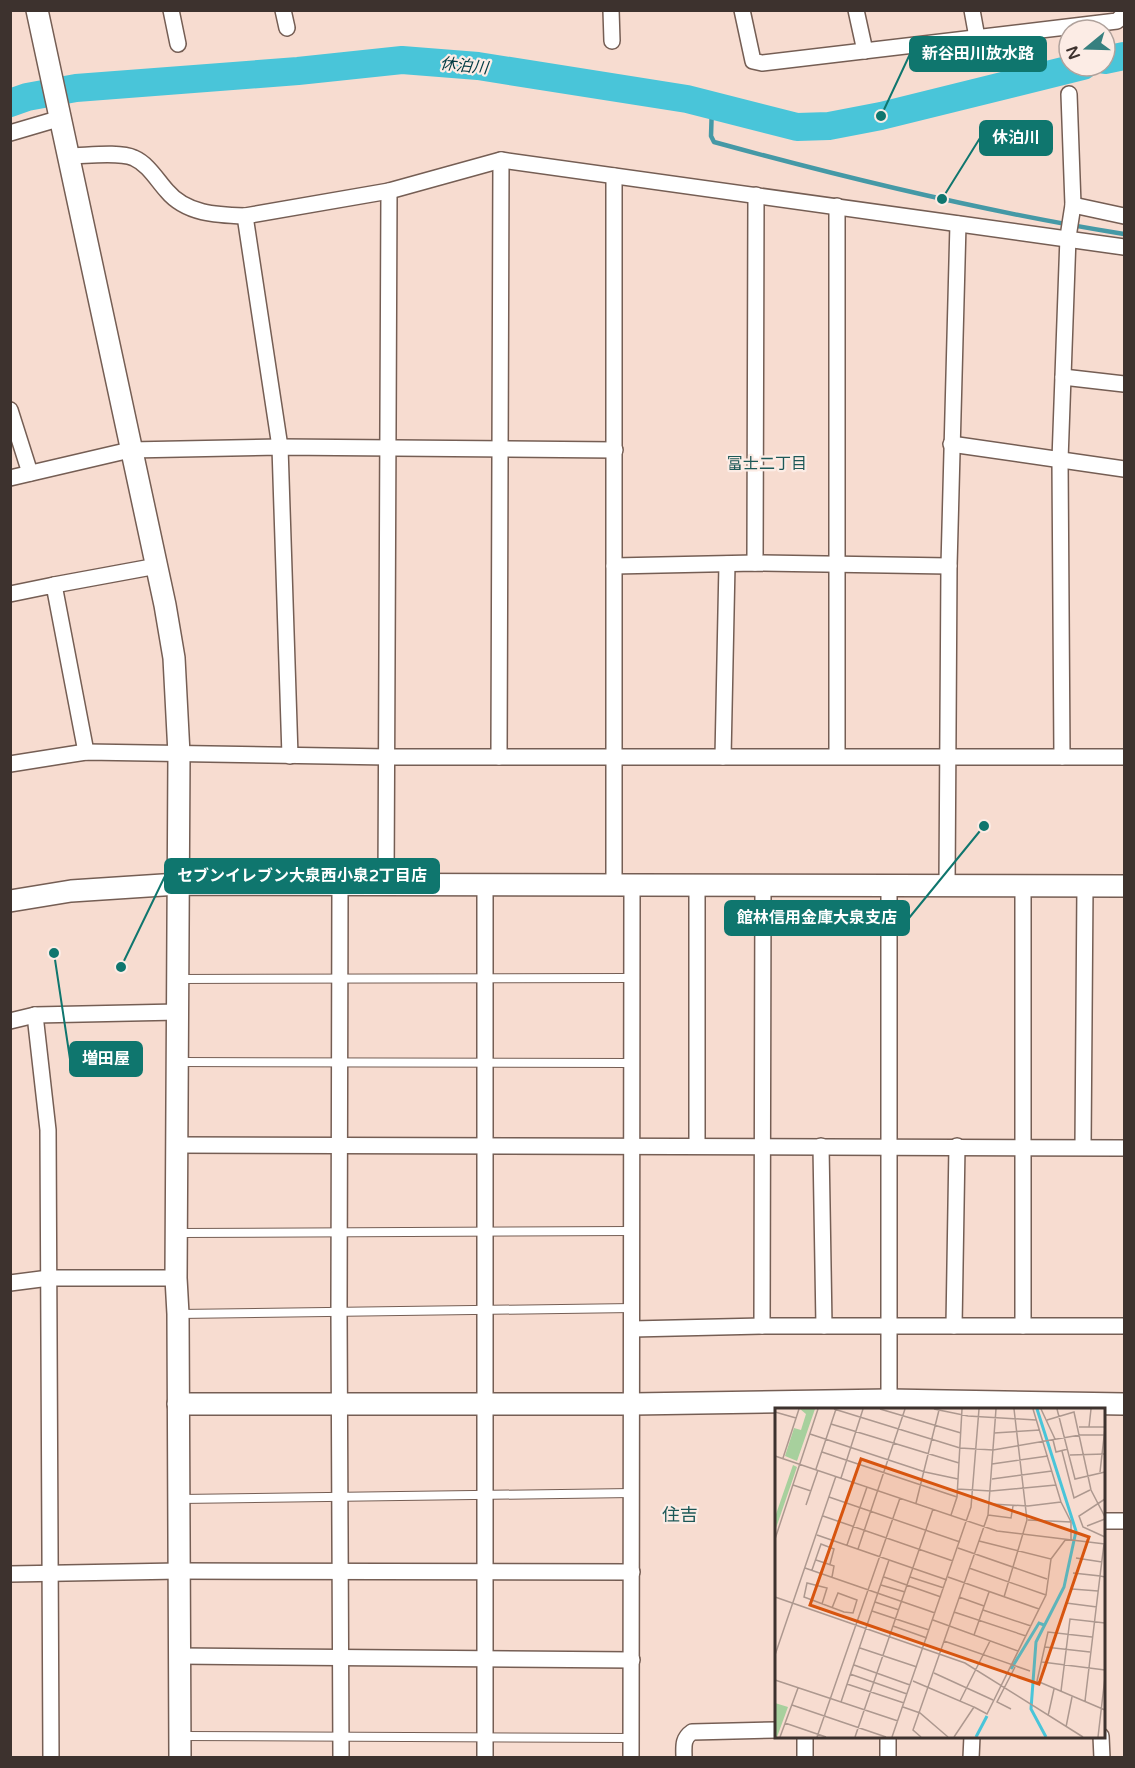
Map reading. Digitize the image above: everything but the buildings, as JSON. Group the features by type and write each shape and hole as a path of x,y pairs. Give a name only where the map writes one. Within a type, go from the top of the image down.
{"street":[{"path":"37,10 174,658 179,754 177,1278 180,1758"},
{"path":"171,10 178,44"},
{"path":"283,10 287,28"},
{"path":"611,10 612,41"},
{"path":"742,10 753,61 762,63 1117,21 1123,15 1124,10"},
{"path":"856,10 865,51"},
{"path":"972,10 976,32"},
{"path":"1062,757 1060,460 1068,237 1073,205 1069,94"},
{"path":"10,133 60,116"},
{"path":"69,156 132,156 141,162 178,201 211,214 245,216 389,191 501,160 958,224 1068,237 1125,247"},
{"path":"499,757 501,160"},
{"path":"614,176 614,757 632,978 631,1758"},
{"path":"386,885 389,191"},
{"path":"755,563 756,195"},
{"path":"1073,205 1125,216"},
{"path":"837,206 837,756"},
{"path":"245,216 280,447 290,756"},
{"path":"948,886 949,566 958,224"},
{"path":"1063,377 1125,384"},
{"path":"10,410 30,472"},
{"path":"951,444 1125,469"},
{"path":"10,478 130,450 280,447 615,450"},
{"path":"614,566 755,563 949,566"},
{"path":"723,757 727,564"},
{"path":"10,594 156,566"},
{"path":"54,585 86,752"},
{"path":"10,764 86,752 388,757 1125,757"},
{"path":"10,901 71,891 178,884 1125,886"},
{"path":"340,885 341,1758"},
{"path":"485,885 485,1758"},
{"path":"697,885 697,1146"},
{"path":"762,1326 763,886"},
{"path":"889,886 889,1405"},
{"path":"1023,886 1023,1326"},
{"path":"1083,1147 1085,886"},
{"path":"10,1021 35,1015 178,1012"},
{"path":"35,1015 48,1130 51,1758"},
{"path":"178,1145 1125,1148"},
{"path":"821,1146 824,1326"},
{"path":"954,1326 957,1146"},
{"path":"10,1283 49,1278 177,1278"},
{"path":"632,1329 762,1326 1125,1326"},
{"path":"178,1404 1125,1404"},
{"path":"1105,1521 1125,1521"},
{"path":"10,1574 179,1571 632,1572"},
{"path":"179,1656 632,1660"},
{"path":"684,1758 686,1736 692,1732 775,1730"},
{"path":"805,1738 805,1758"},
{"path":"888,1738 888,1758"},
{"path":"971,1758 972,1738"},
{"path":"1101,1738 1102,1758"}],"lane":[{"path":"178,979 632,978"},
{"path":"178,1062 632,1063"},
{"path":"178,1233 632,1232"},
{"path":"178,1314 633,1308"},
{"path":"178,1499 632,1493"},
{"path":"179,1736 631,1738"}],"waterway":[{"path":"1117,57 1124,56"},
{"name":"休泊川","path":"10,103 27,97 76,88 298,71 402,60 478,66 687,99 797,127 829,126 881,116 1057,72"},
{"name":"休泊川","path":"712,105 711,136 714,142 918,194 1021,216 1124,234"}],"place":[{"name":"新谷田川放水路","path":"881,116"},
{"name":"休泊川","path":"942,199"},
{"name":"館林信用金庫大泉支店","path":"984,826"},
{"name":"増田屋","path":"54,953"},
{"name":"セブンイレブン大泉西小泉2丁目店","path":"121,967"}],"district":[{"name":"富士二丁目","path":"767,464"},
{"name":"住吉","path":"680,1515"}]}
